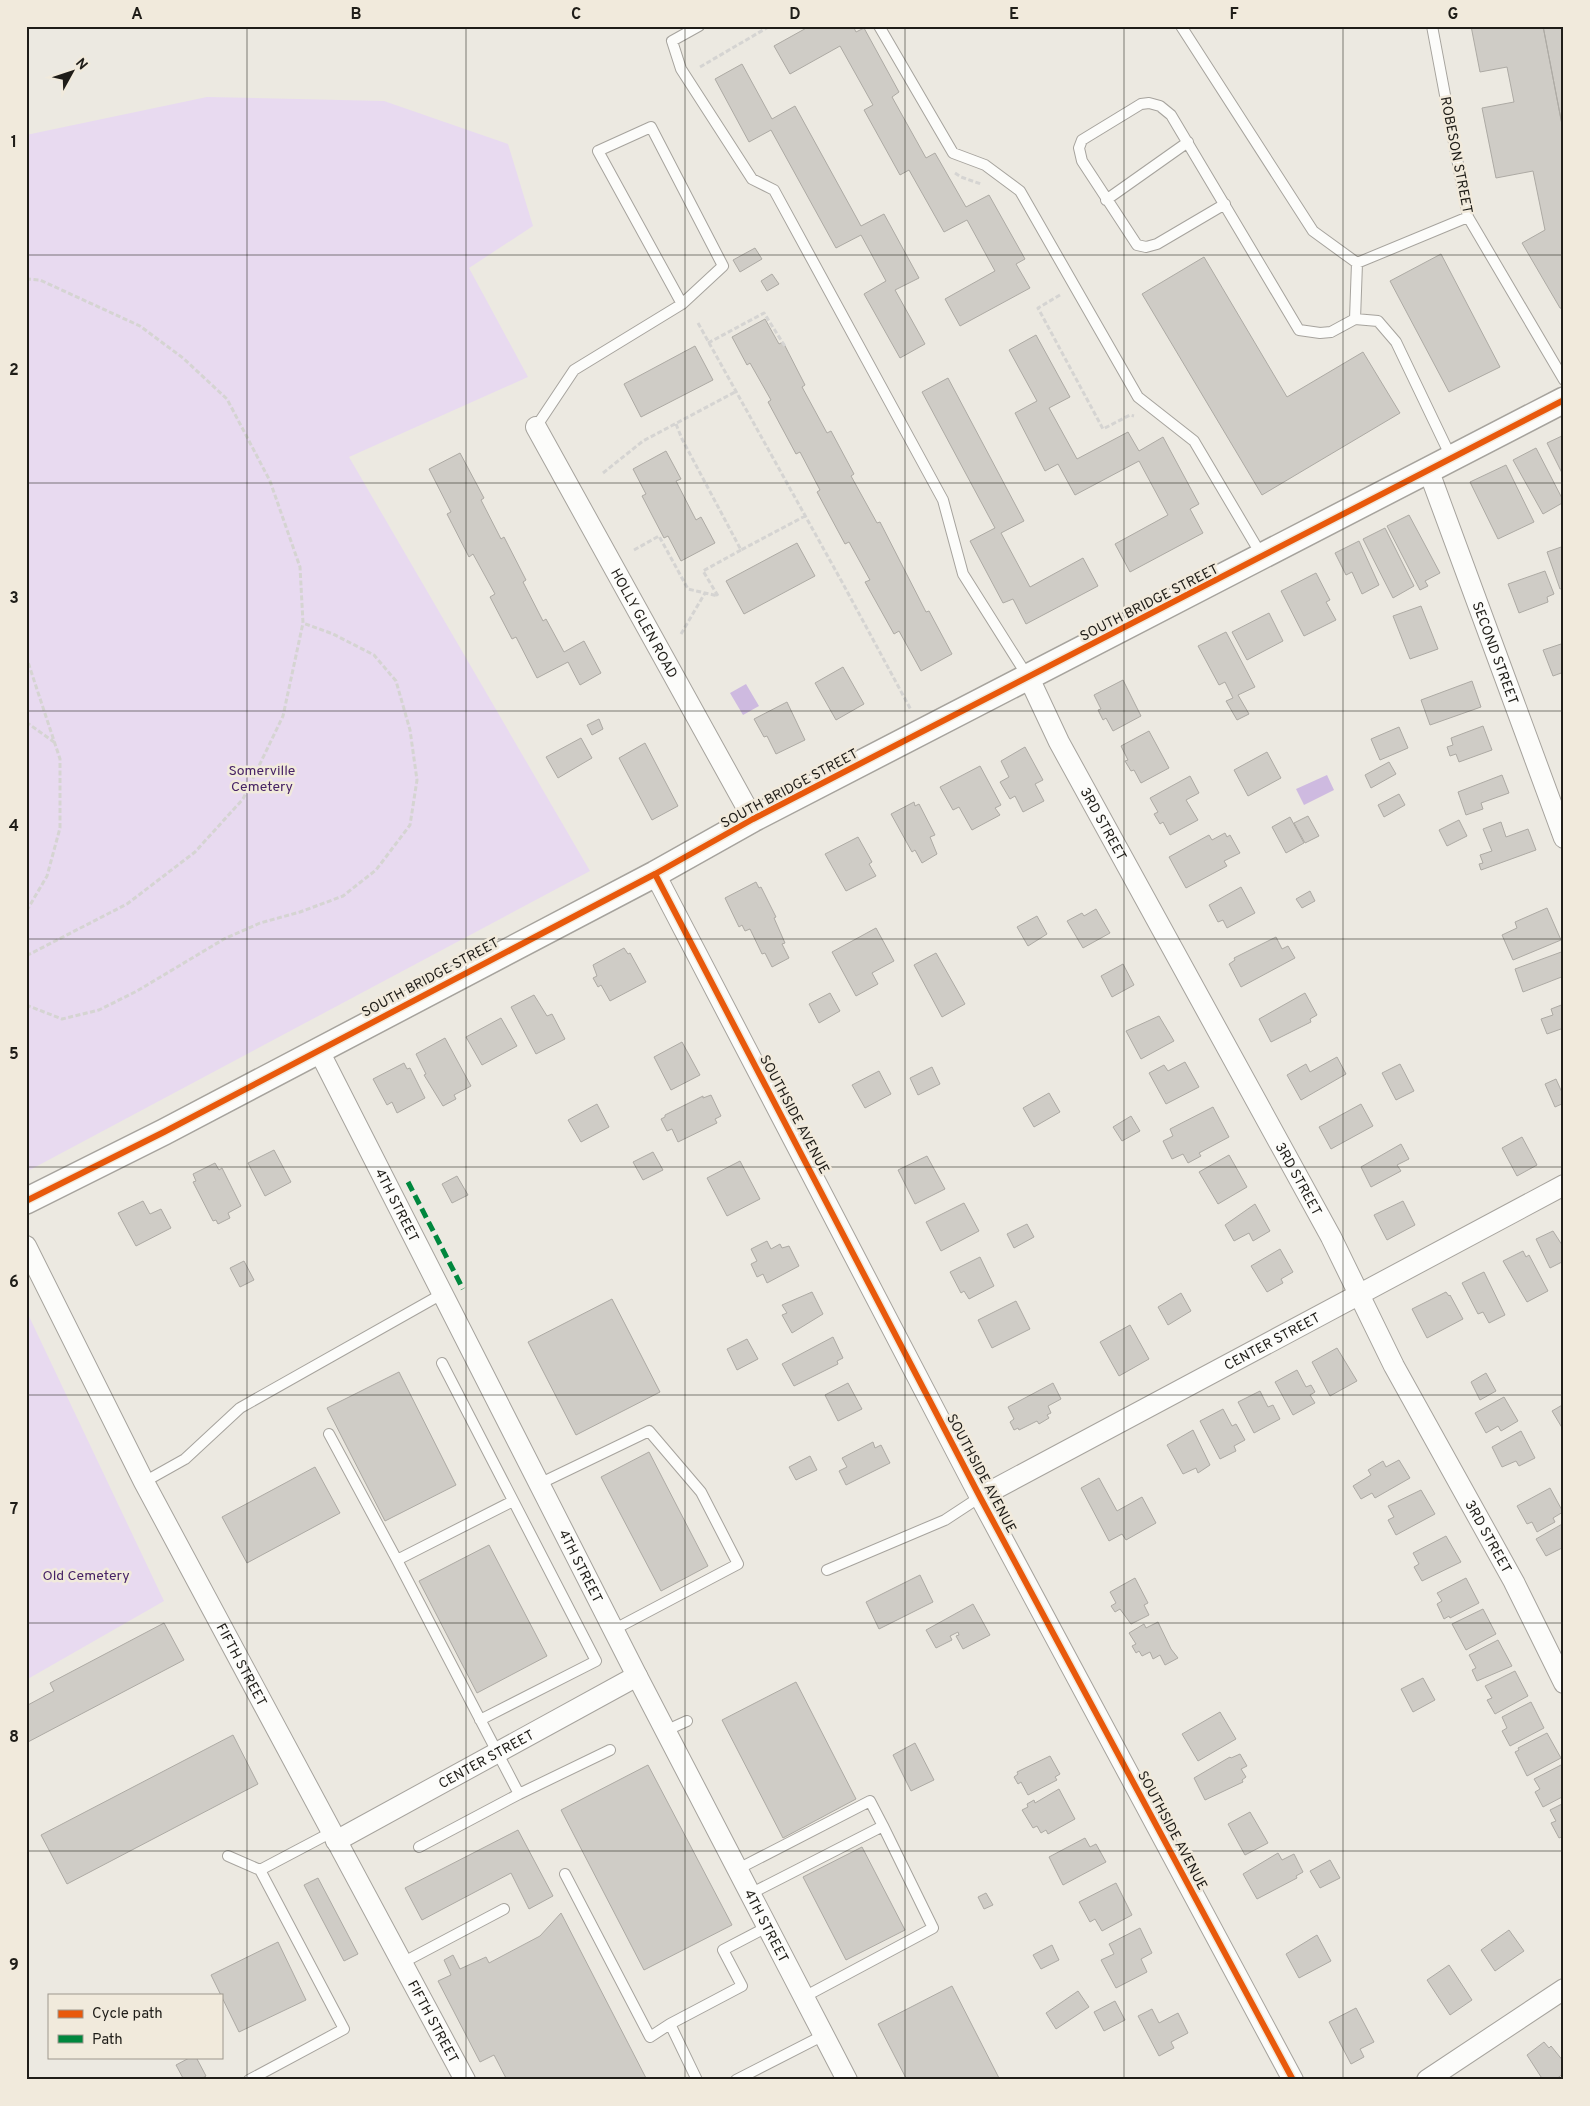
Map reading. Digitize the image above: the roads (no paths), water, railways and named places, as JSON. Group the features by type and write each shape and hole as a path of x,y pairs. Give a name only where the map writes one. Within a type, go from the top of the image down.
{"street":[{"name":"SOUTH BRIDGE STREET","path":"26,1201 164,1132 318,1049 655,874 753,820 1263,557 1451,456 1564,400"},
{"name":"HOLLY GLEN ROAD","path":"536,427 753,820"},
{"name":"SECOND STREET","path":"1428,469 1564,838"},
{"name":"3RD STREET","path":"1029,678 1059,742 1331,1237 1394,1366 1514,1582 1564,1683"},
{"name":"SOUTHSIDE AVENUE","path":"655,874 980,1497 1293,2080"},
{"name":"4TH STREET","path":"318,1049 613,1630 847,2080"},
{"name":"CENTER STREET","path":"980,1497 1564,1185"},
{"name":"FIFTH STREET","path":"26,1246 144,1482 465,2080"},
{"name":"CENTER STREET","path":"334,1837 498,1753 637,1676"},
{"path":"1427,2080 1564,1989"}],"lane":[{"path":"698,26 672,41 682,69 752,179 774,190 943,500 963,574 1029,678"},
{"path":"880,26 953,153 985,164 1020,191 1138,397 1194,441 1263,557"},
{"path":"1181,26 1312,232 1357,263"},
{"name":"ROBESON STREET","path":"1432,26 1468,217 1564,380"},
{"path":"1225,204 1157,244 1146,247 1137,245 1082,162 1079,148 1082,140 1141,104 1149,103 1160,106 1171,115 1225,204 1299,330 1320,333 1331,332 1355,319 1378,321 1396,342 1451,456"},
{"path":"536,427 574,370 682,304 723,266 652,126 598,151 682,304"},
{"path":"1106,200 1188,142"},
{"path":"1357,263 1468,217"},
{"path":"1355,319 1357,263"},
{"path":"144,1482 185,1459 240,1408 442,1294"},
{"path":"442,1363 596,1662 480,1720"},
{"path":"539,1484 649,1431 701,1492 738,1564 613,1630"},
{"path":"329,1434 519,1794"},
{"path":"826,1570 945,1520 980,1497"},
{"path":"397,1560 513,1501"},
{"path":"665,1731 687,1721"},
{"path":"419,1847 519,1794 610,1750"},
{"path":"738,1870 870,1801 883,1826 933,1928 804,1997"},
{"path":"750,1894 883,1826"},
{"path":"260,1870 334,1837"},
{"path":"228,1856 260,1870 344,2029 249,2080"},
{"path":"565,1874 650,2036 742,1986 723,1950 767,1927"},
{"path":"402,1963 504,1909"},
{"path":"670,2024 697,2080"},
{"path":"736,2080 824,2034"}],"park label":[{"name":"Somerville Cemetery","path":"262,778"},
{"name":"Old Cemetery","path":"86,1575"}]}
